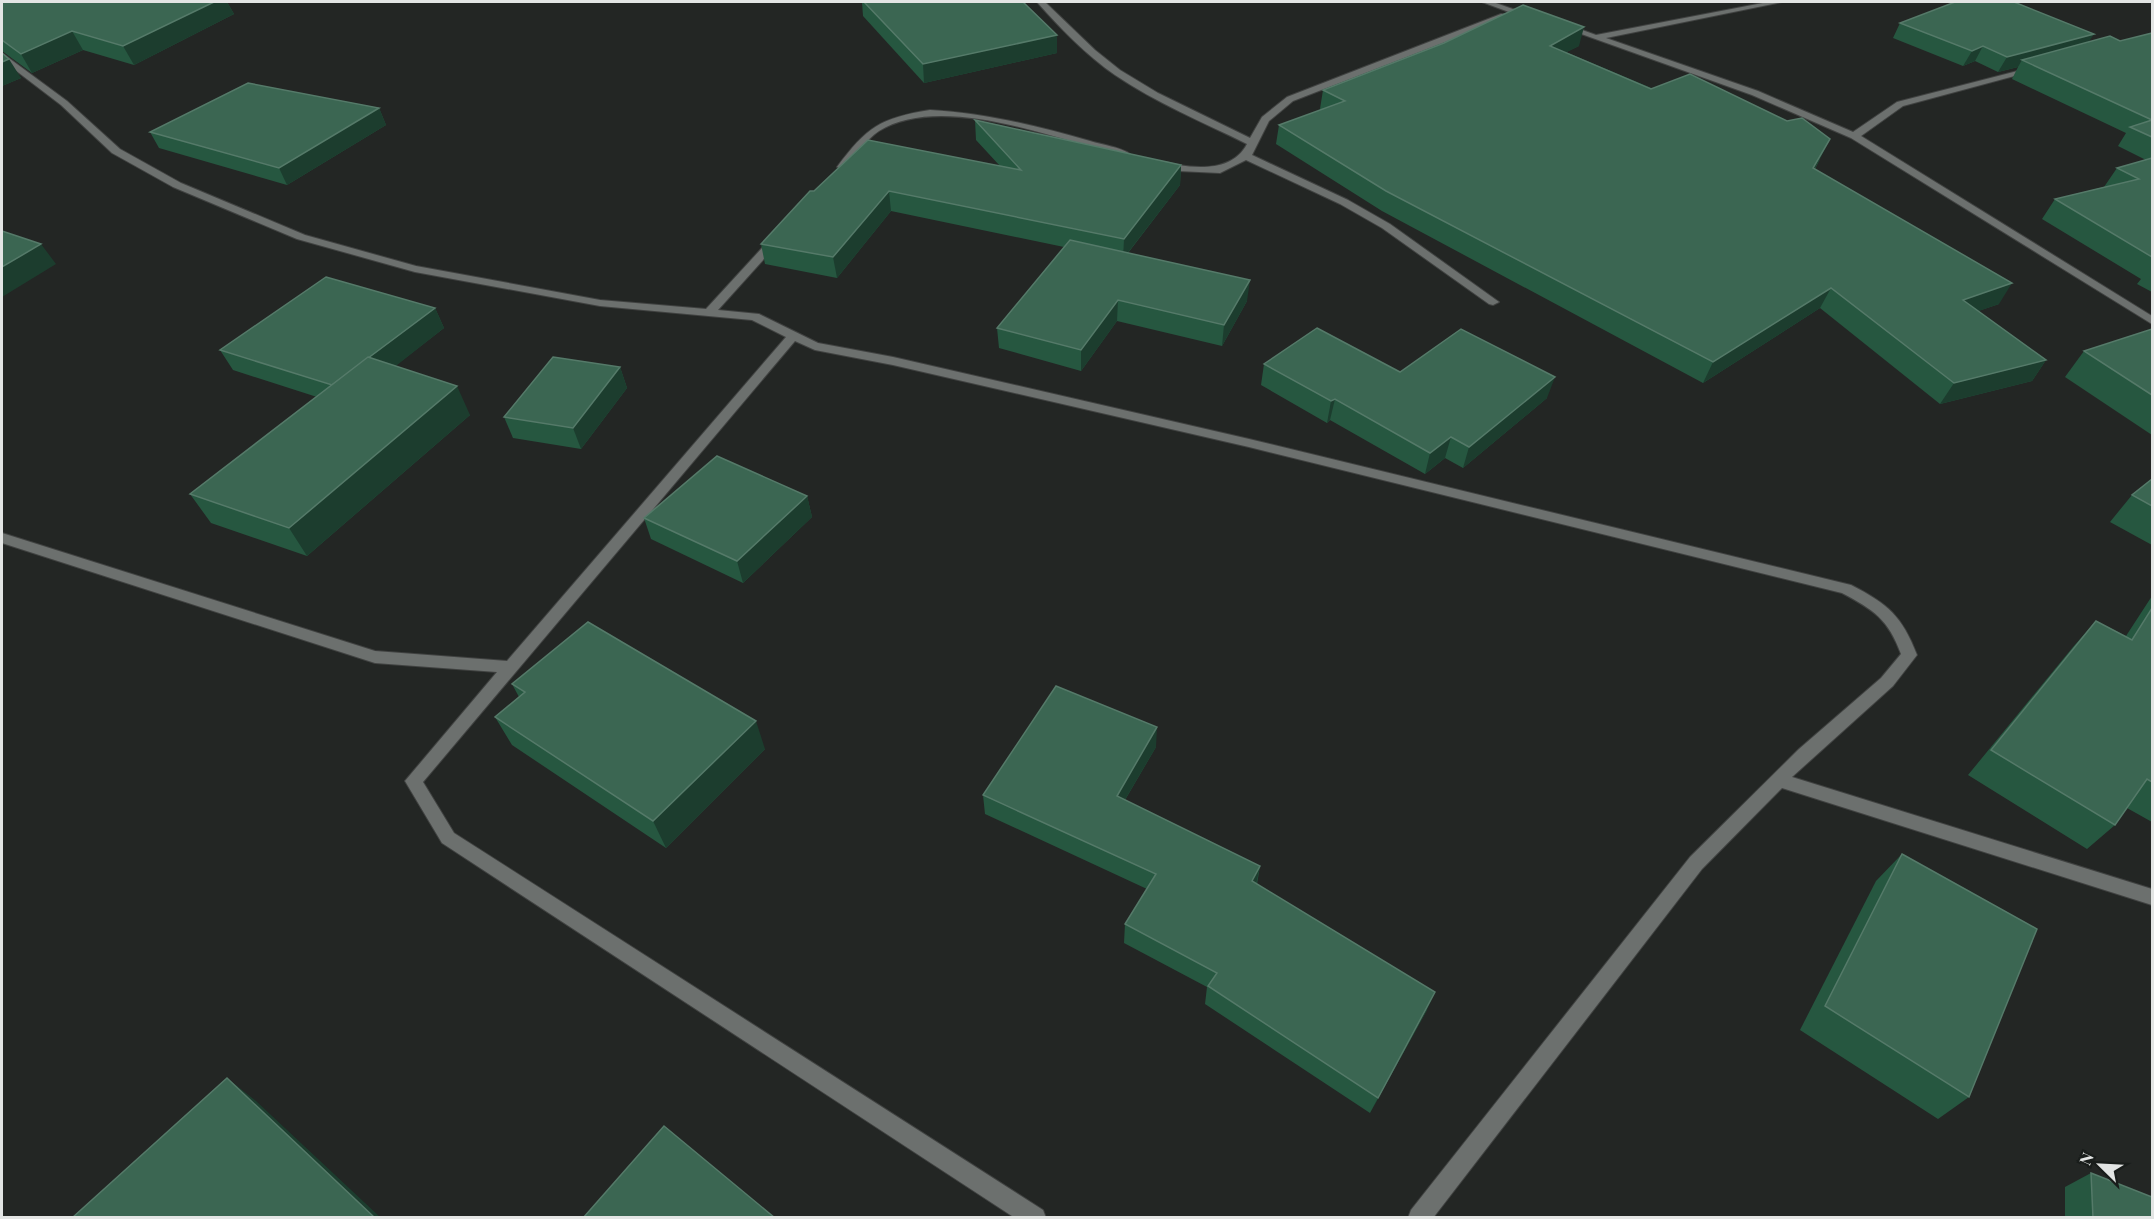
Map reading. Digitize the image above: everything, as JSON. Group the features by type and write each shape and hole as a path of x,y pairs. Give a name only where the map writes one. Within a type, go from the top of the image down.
{"street":[{"path":"1041,2 1058,15 1098,58 1128,79 1252,143"},
{"path":"1156,162 1178,168 1220,170 1246,156 1265,119 1290,99 1521,13 1486,2"},
{"path":"1597,37 1779,2"},
{"path":"1557,24 1755,93 1854,136 2152,321"},
{"path":"2,56 64,103 116,151 177,185 301,237 415,269 600,303 755,317 815,346 893,361 1249,443 1845,589 1884,608 1902,632 1909,655 1887,682 1778,780 1696,863 1419,1218"},
{"path":"1854,136 1900,104 2039,66"},
{"path":"836,173 875,129 904,115 935,111 979,116 1134,156"},
{"path":"1246,156 1344,202 1386,226 1493,302"},
{"path":"708,313 788,226"},
{"path":"792,336 412,781 448,838 1035,1218"},
{"path":"2,538 375,657 511,667"},
{"path":"1778,780 2152,897"}],"building":[{"path":"2,2 214,2 123,46 72,31 21,54 2,40"},
{"path":"864,2 1023,2 1057,35 923,64"},
{"path":"1955,2 2014,2 2094,34 2007,57 1983,46 1972,51 1900,23"},
{"path":"1523,5 1584,27 1550,46 1651,89 1690,74 1787,121 1802,118 1830,139 1813,168 2012,283 1963,300 2046,360 1954,383 1831,288 1713,362 1386,191 1279,125 1345,101 1323,90 1444,43"},
{"path":"2152,33 2152,120 2022,60 2110,36 2120,41"},
{"path":"2,53 9,59 2,62"},
{"path":"248,83 379,108 279,168 150,132"},
{"path":"975,120 1181,165 1124,239 889,191 833,257 761,244 810,191 814,191 868,140 1021,170"},
{"path":"2152,120 2152,137 2130,127"},
{"path":"2152,158 2152,257 2055,199 2139,179 2117,168"},
{"path":"2,231 41,244 2,267"},
{"path":"1070,240 1250,280 1224,325 1118,300 1081,350 997,328"},
{"path":"326,277 435,308 332,385 220,350"},
{"path":"1317,328 1400,372 1461,329 1555,377 1469,447 1451,437 1430,453 1335,399 1331,401 1264,364"},
{"path":"2152,329 2152,395 2084,351"},
{"path":"368,357 457,386 289,528 190,494"},
{"path":"553,357 620,367 573,428 504,417"},
{"path":"717,456 807,496 737,561 644,518"},
{"path":"2152,479 2152,506 2132,495"},
{"path":"2152,608 2152,782 2147,779 2115,825 1991,750 2096,621 2132,640"},
{"path":"588,622 756,721 653,821 495,717 525,692 512,684"},
{"path":"1056,686 1157,727 1117,796 1260,866 1252,881 1435,992 1378,1098 1208,986 1217,973 1125,924 1156,874 983,795"},
{"path":"1902,854 2037,929 1969,1097 1825,1006"},
{"path":"227,1078 375,1218 72,1218"},
{"path":"664,1126 775,1218 583,1218"},
{"path":"2091,1173 2152,1197 2152,1218 2093,1218"}]}
